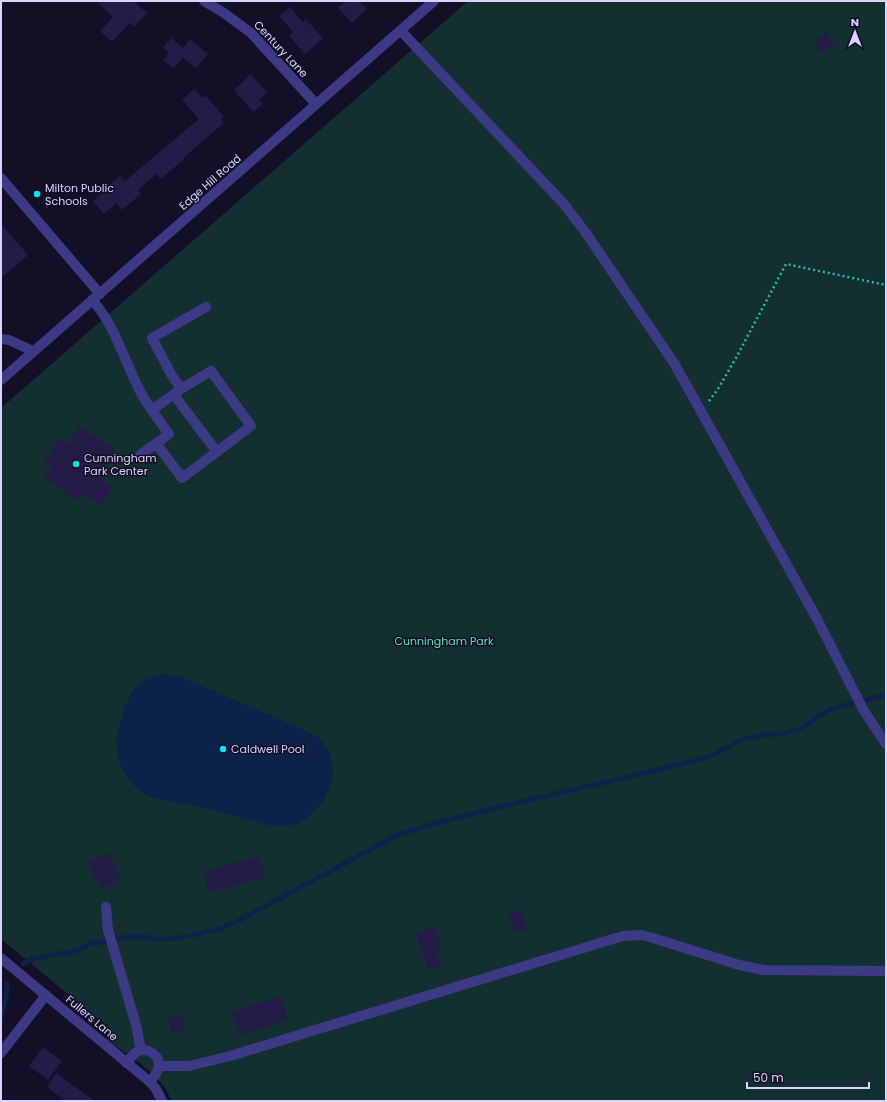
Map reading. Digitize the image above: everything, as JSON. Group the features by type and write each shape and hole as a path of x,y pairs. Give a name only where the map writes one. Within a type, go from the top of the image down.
{"street":[{"name":"Century Lane","path":"204,1 224,13 251,33 316,104"},
{"name":"Edge Hill Road","path":"1,380 434,1"},
{"path":"401,31 571,213 666,351 816,617 864,711 886,744"},
{"path":"1,178 96,297 98,306 106,319 138,388 169,434 140,455"},
{"path":"206,307 152,338 171,374 178,392 217,452"},
{"path":"1,339 9,340 33,351"},
{"path":"152,410 210,371 251,426 182,478 156,443"},
{"path":"106,907 108,930 136,1025 141,1050"},
{"path":"159,1066 190,1066 230,1056 623,936 642,935 739,965 764,970 886,971"},
{"name":"Fullers Lane","path":"1,958 150,1082 156,1089 162,1101"},
{"path":"1,1053 46,995"},
{"path":"126,1063 141,1050 146,1050 156,1056 159,1066 155,1076 150,1082"}],"path":[{"path":"701,411 718,389 786,264 886,285"}],"green space":[{"name":"Cunningham Park","path":"468,1 886,1 886,1101 171,1101 168,1092 154,1075 107,1040 113,1031 1,939 1,408"}],"water":[{"name":"Caldwell Pool","path":"164,674 179,676 313,734 324,743 330,755 333,767 332,780 320,804 311,814 300,822 287,826 273,826 199,807 157,799 143,793 129,780 120,764 117,734 127,702 134,690 142,681"}],"building":[{"path":"96,1 134,1 147,13 134,27 130,23 112,42 100,31 113,17"},
{"path":"346,1 359,1 367,9 352,23 338,8"},
{"path":"290,7 303,22 306,19 323,38 305,54 289,36 293,32 279,16"},
{"path":"826,32 834,43 821,53 813,42"},
{"path":"171,38 183,48 190,39 208,54 196,68 183,58 173,69 163,60 169,53 163,47"},
{"path":"251,74 267,93 259,100 263,104 253,112 234,90"},
{"path":"194,89 203,98 206,96 224,117 221,119 224,123 161,179 156,174 138,190 141,194 122,210 116,203 104,214 93,201 111,185 110,184 120,176 125,181 199,119 182,100"},
{"path":"1,224 28,255 1,278"},
{"name":"Cunningham Park Center","path":"80,426 115,449 97,476 113,487 101,505 83,493 78,501 44,478 52,467 44,461 59,439 67,445"},
{"path":"108,853 121,878 101,889 88,864"},
{"path":"259,856 265,877 209,892 203,872"},
{"path":"520,910 527,929 515,933 509,914"},
{"path":"435,927 442,948 436,950 442,966 429,971 416,934"},
{"path":"281,996 288,1020 240,1035 232,1012"},
{"path":"181,1015 185,1030 172,1034 168,1019"},
{"path":"43,1047 62,1061 48,1080 29,1066"},
{"path":"56,1073 95,1101 65,1101 47,1087"}],"waterway":[{"path":"23,964 32,959 75,951 90,944 134,936 160,939 179,938 219,929 238,921 401,833 479,812 703,759 744,739 761,735 794,731 804,727 820,715 832,709 886,695"},
{"path":"1,1016 6,997 7,984"}],"place":[{"name":"Milton Public Schools","path":"37,194"},
{"name":"Cunningham Park Center","path":"76,464"},
{"name":"Caldwell Pool","path":"223,749"}]}
